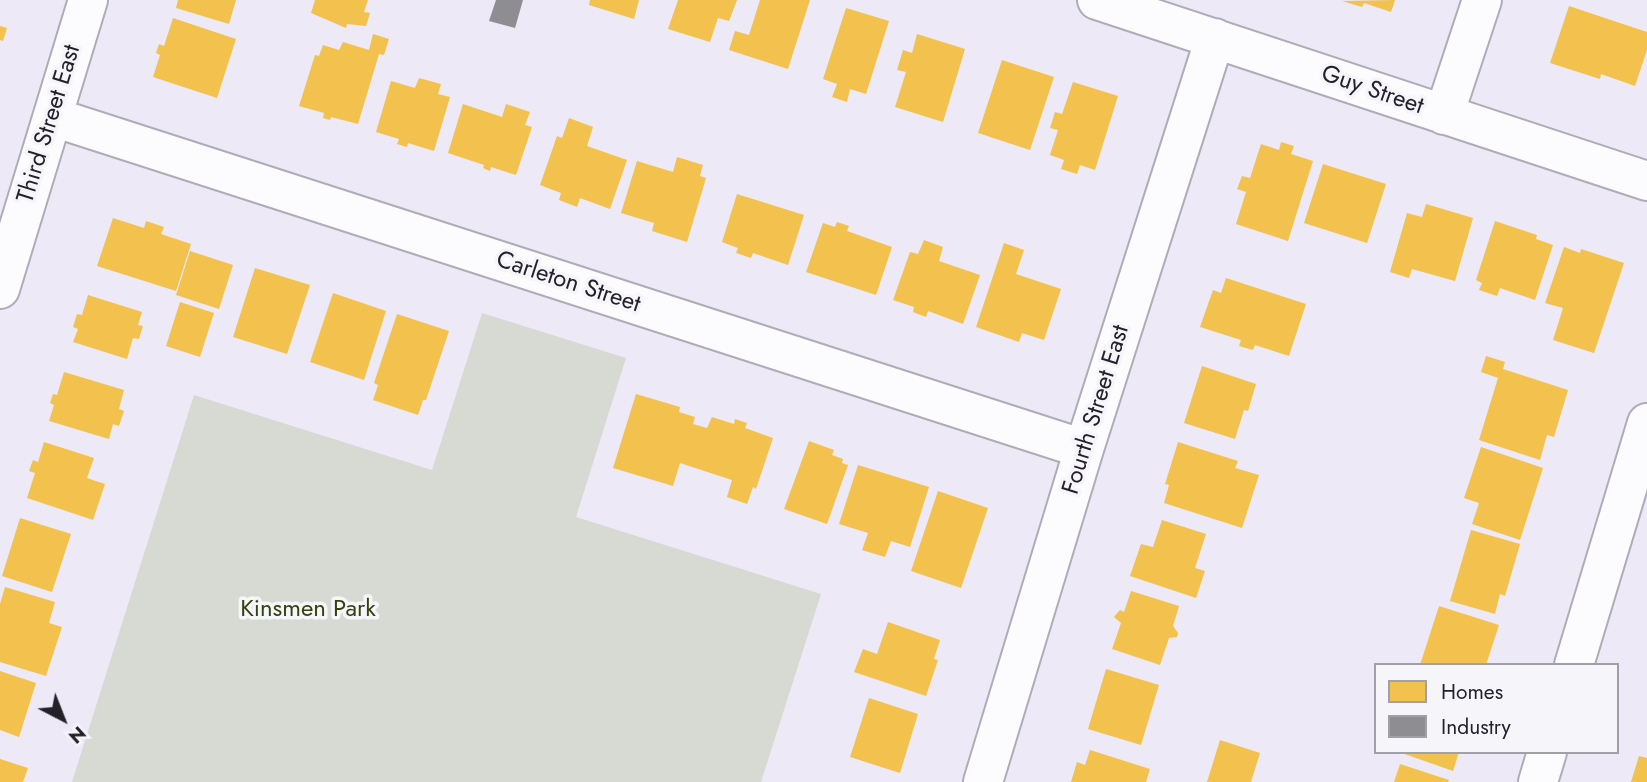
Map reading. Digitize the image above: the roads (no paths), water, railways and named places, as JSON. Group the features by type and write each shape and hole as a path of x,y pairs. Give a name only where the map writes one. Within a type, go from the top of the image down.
{"street":[{"name":"Third Street East","path":"0,289 88,0"},
{"name":"Guy Street","path":"1097,0 1647,181"},
{"path":"1444,115 1482,0"},
{"name":"Fourth Street East","path":"983,782 1084,449 1215,38"},
{"name":"Carleton Street","path":"53,117 1084,449"},
{"path":"1575,663 1647,423"},
{"path":"1538,782 1547,754"}],"park label":[{"name":"Kinsmen Park","path":"308,610"}]}
